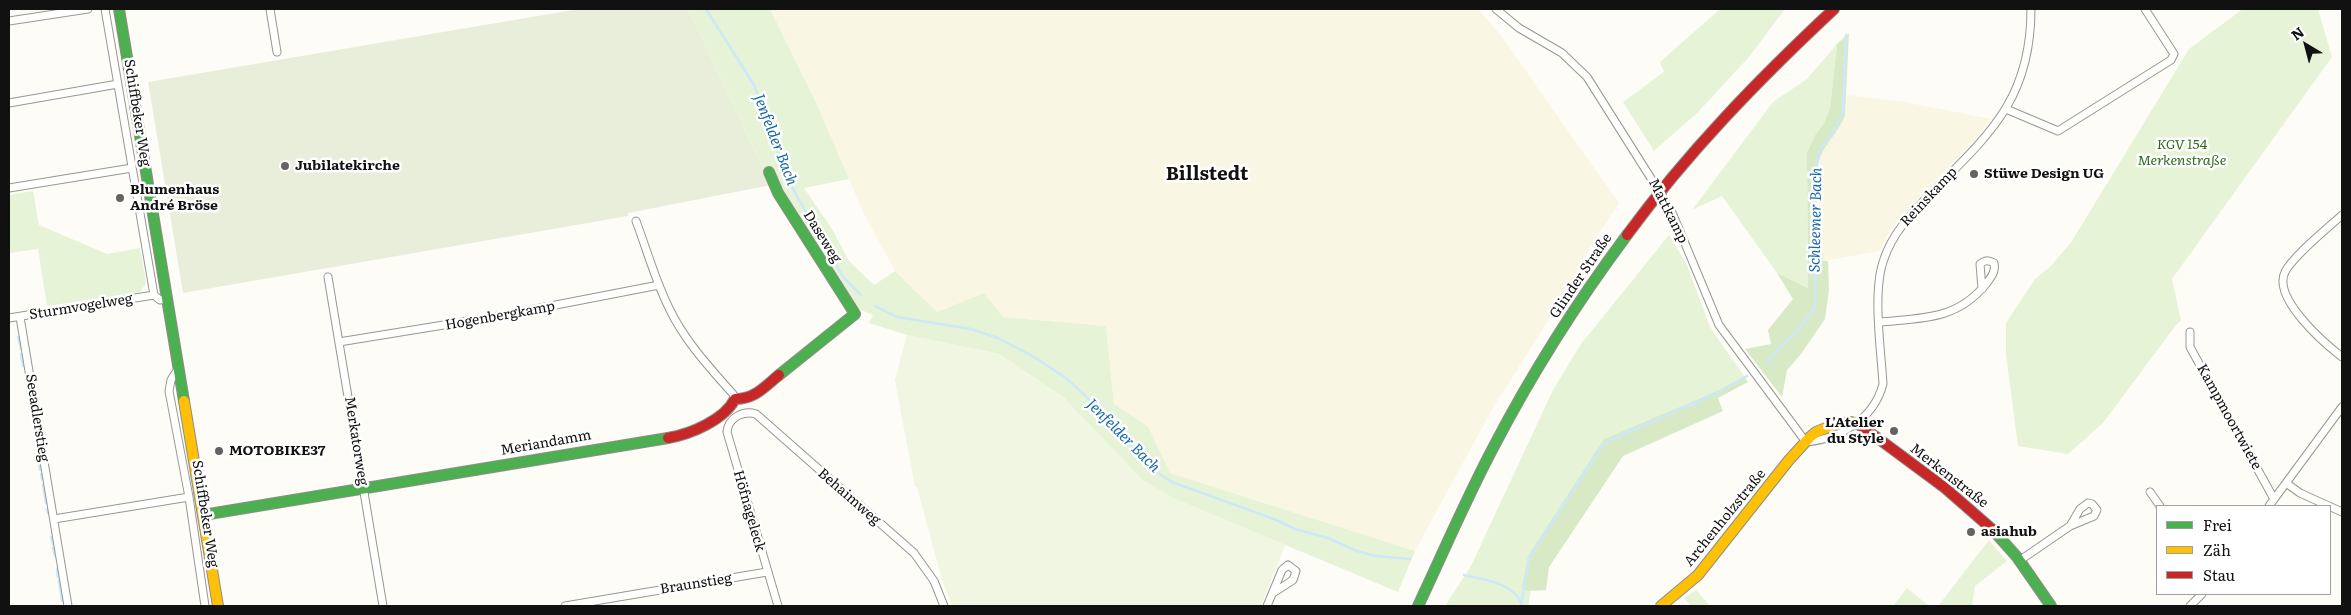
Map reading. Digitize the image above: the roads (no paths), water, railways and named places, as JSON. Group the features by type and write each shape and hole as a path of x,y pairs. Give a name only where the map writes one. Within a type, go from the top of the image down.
{"street":[{"path":"9,21 88,9"},
{"name":"Schiffbeker Weg","path":"106,9 154,295"},
{"name":"Schiffbeker Weg","path":"119,9 218,606"},
{"path":"270,9 277,52"},
{"name":"Mattkamp","path":"1496,9 1512,24 1551,45 1580,68 1671,210 1719,325 1806,442"},
{"name":"Glinder Straße","path":"1418,606 1494,447 1536,372 1607,262 1659,191 1734,105 1834,9"},
{"name":"Reinskamp","path":"1858,424 1880,394 1883,384 1880,271 1888,248 1899,229 1912,213 1992,130 2006,109 2018,86 2028,58 2031,9"},
{"path":"2006,109 2058,131 2171,60 2174,54 2145,9"},
{"path":"9,102 118,84"},
{"path":"9,188 132,168"},
{"name":"Daseweg","path":"735,399 747,399 753,396 855,314 778,193 769,172"},
{"path":"2342,215 2289,267 2283,283 2287,296 2310,329 2342,357"},
{"path":"636,221 668,307 685,336 704,362 733,394 735,399"},
{"name":"Merkatorweg","path":"328,277 383,606"},
{"name":"Hogenbergkamp","path":"339,342 508,315 659,285"},
{"path":"1880,322 1931,318 1948,313 1960,308 1982,289"},
{"path":"154,295 160,300 167,299"},
{"name":"Sturmvogelweg","path":"9,318 154,295"},
{"name":"Seeadlerstieg","path":"20,317 68,606"},
{"name":"Kampmoortwiete","path":"2190,332 2190,347 2274,499"},
{"name":"Schiffbeker Weg","path":"178,369 171,380 169,391 189,497 205,606"},
{"name":"Meriandamm","path":"203,514 673,437 718,417 729,410 735,399"},
{"path":"2270,505 2342,407"},
{"name":"Behaimweg","path":"735,418 745,412 756,414 914,553 934,581 944,606"},
{"name":"Höfnageleck","path":"735,418 727,428 729,442 778,606"},
{"name":"Archenholzstraße","path":"1660,606 1698,575 1789,460 1816,432 1828,426 1851,422 1858,424"},
{"name":"Merkenstraße","path":"1858,424 1953,493 1995,531 2051,606"},
{"path":"2286,483 2300,493 2327,505"},
{"path":"2150,492 2159,505"},
{"path":"54,519 189,497"},
{"path":"2019,561 2070,526"},
{"name":"Braunstieg","path":"565,606 767,572"},
{"path":"1268,606 1273,593"},
{"path":"2190,606 2201,595"}],"waterway":[{"name":"Jenfelder Bach","path":"706,9 754,85 789,182 843,277 861,295"},
{"name":"Schleemer Bach","path":"1767,363 1799,328 1815,307 1815,171 1820,151 1837,126 1843,110 1846,35"},
{"name":"Jenfelder Bach","path":"875,306 897,317 971,329 998,338 1034,357 1066,378 1093,403 1153,470 1172,482 1274,519 1295,529 1328,538 1354,550 1375,556 1410,559"},
{"path":"18,337 21,349"},
{"path":"21,354 23,366"},
{"path":"25,374 28,395"},
{"name":"Schleemer Bach","path":"1521,606 1529,558 1604,443 1719,392 1747,376"},
{"path":"29,399 30,405"},
{"path":"31,413 33,424"},
{"path":"35,437 36,442"},
{"path":"37,447 39,461"},
{"path":"39,464 40,470"},
{"path":"41,474 42,479"},
{"path":"43,485 46,503"},
{"path":"47,509 48,513"},
{"path":"51,537 53,544"},
{"path":"53,548 55,556"},
{"path":"57,569 58,577"},
{"name":"Jenfelder Bach","path":"1464,575 1504,586 1511,590 1521,603"},
{"path":"59,580 62,601"}],"place":[{"name":"Jubilatekirche","path":"285,166"},
{"name":"Stüwe Design UG","path":"1974,174"},
{"name":"Blumenhaus André Bröse","path":"120,198"},
{"name":"L'Atelier du Style","path":"1894,431"},
{"name":"MOTOBIKE37","path":"219,451"},
{"name":"asiahub","path":"1971,532"}],"district":[{"name":"Billstedt","path":"1207,174"}],"park label":[{"name":"KGV 154 Merkenstraße","path":"2182,154"}]}
